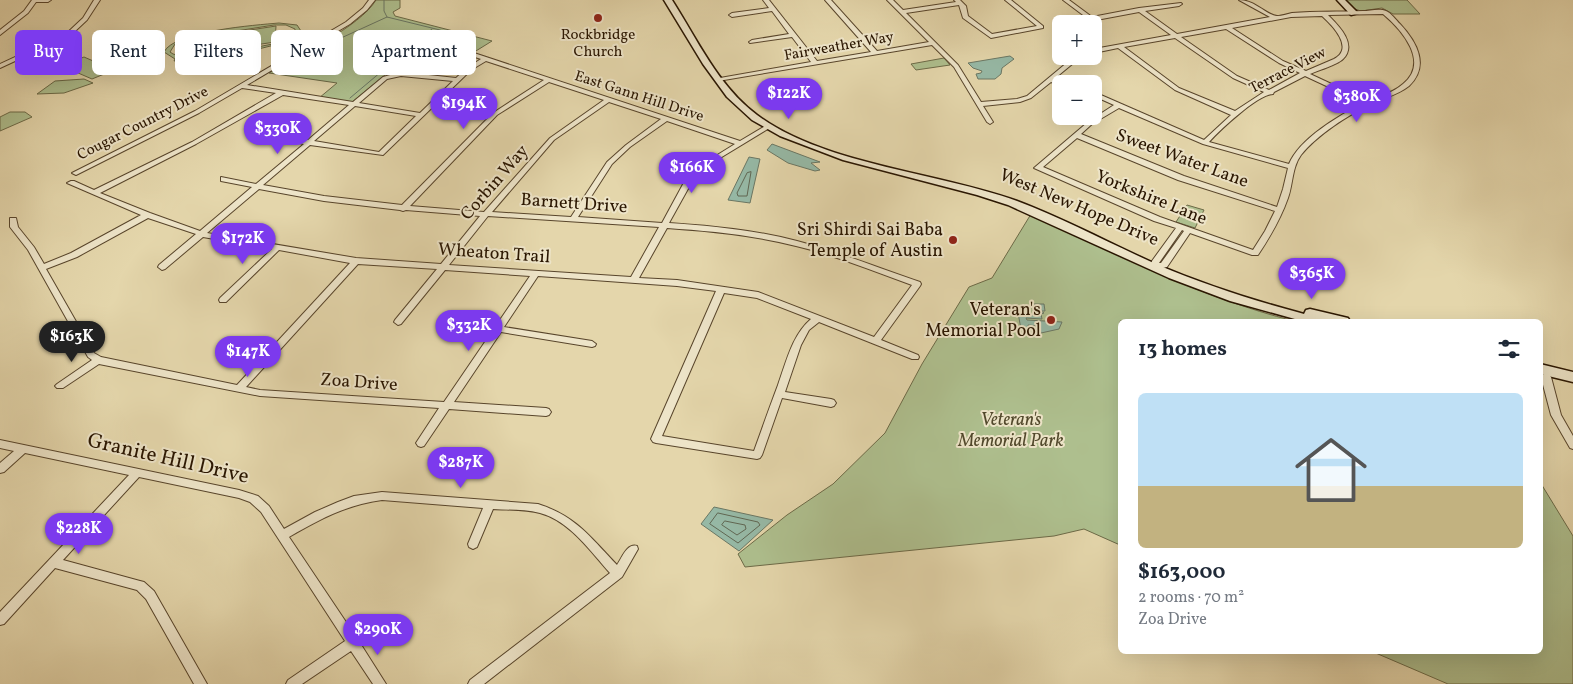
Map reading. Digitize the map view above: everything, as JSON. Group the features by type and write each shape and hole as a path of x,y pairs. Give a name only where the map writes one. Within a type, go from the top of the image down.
{"main road":[{"name":"West New Hope Drive","path":"668,0 720,80 745,110 785,136 821,150 1013,204 1158,264 1238,293 1336,319"},
{"path":"1341,0 1354,13"},
{"name":"West New Hope Drive","path":"1158,264 1209,290 1269,309 1310,319"},
{"path":"1543,374 1573,377"},
{"path":"1543,374 1573,384"}],"street":[{"path":"0,34 26,12 34,1 48,0"},
{"path":"0,66 69,34 85,19 97,0"},
{"name":"Cougar Country Drive","path":"76,173 188,117 354,19 372,0"},
{"path":"766,0 815,63"},
{"path":"828,0 875,53"},
{"path":"890,0 934,43 961,73 990,122"},
{"path":"902,12 959,1 966,17 992,36 1041,27 1010,0"},
{"path":"1066,0 1086,15"},
{"path":"1174,0 1179,4"},
{"path":"1242,0 1276,18"},
{"path":"1102,17 1179,4"},
{"path":"732,15 774,10"},
{"path":"1139,10 1235,77 1271,93"},
{"path":"1102,49 1276,18 1322,13 1384,12 1403,28 1417,56 1417,70 1411,81 1404,87 1368,103 1300,151 1291,168 1287,190 1279,210"},
{"name":"Terrace View","path":"1205,143 1217,128 1236,114 1305,74 1335,61 1346,50 1345,41 1339,30 1322,13"},
{"path":"1227,27 1281,62 1368,103"},
{"path":"752,42 794,37"},
{"name":"Fairweather Way","path":"720,80 934,43"},
{"path":"1119,46 1177,89 1236,114"},
{"name":"East Gann Hill Drive","path":"476,56 740,143"},
{"path":"288,139 380,154 469,69 485,59"},
{"path":"980,104 1018,101 1036,93 1068,65"},
{"path":"162,267 386,78 402,75"},
{"path":"415,75 457,80"},
{"path":"403,209 495,114 548,80"},
{"path":"241,86 420,115"},
{"path":"96,192 194,143 281,93"},
{"path":"1102,98 1205,143 1291,168"},
{"name":"Corbin Way","path":"398,322 486,214 552,139 608,100"},
{"path":"1076,135 1119,105"},
{"path":"573,219 609,163 628,146 667,118"},
{"path":"634,280 691,177 740,143 769,126"},
{"name":"Yorkshire Lane","path":"1076,135 1038,168 1184,229 1255,253 1279,210"},
{"name":"Sweet Water Lane","path":"1076,135 1180,178 1279,210"},
{"name":"Barnett Drive","path":"224,179 257,187 403,209 705,228 776,238 825,252 917,284"},
{"name":"Wheaton Trail","path":"71,182 147,214 202,234 356,261 634,280 721,289 758,295 915,356"},
{"path":"42,268 74,255 147,214"},
{"path":"13,220 14,227 42,268 91,355 98,360 60,386"},
{"path":"1158,264 1184,229"},
{"path":"223,300 278,247"},
{"path":"239,389 356,261"},
{"path":"421,443 500,329 536,273"},
{"path":"876,341 917,284"},
{"path":"721,289 656,439 756,455 788,365 806,328 818,318"},
{"path":"500,329 592,344"},
{"name":"Zoa Drive","path":"98,360 260,392 546,412"},
{"path":"1543,377 1556,415 1573,445"},
{"path":"778,394 831,403"},
{"name":"Granite Hill Drive","path":"0,444 138,472 254,499 265,509 283,535 380,684"},
{"path":"0,470 24,448"},
{"path":"0,620 138,472"},
{"path":"283,535 334,506 364,497 382,496 490,504 550,511 564,518 618,574"},
{"path":"474,544 490,504"},
{"path":"474,684 618,574 633,549"},
{"path":"54,563 140,586 150,595 201,684"},
{"path":"292,684 354,642"}],"green space":[{"path":"376,0 400,0 400,8 393,12 395,16 449,30 353,30 353,75 385,75 352,102 319,98 337,83 283,75 343,75 342,30 368,10"},
{"path":"1346,0 1407,0 1420,14 1393,14 1382,8 1361,11 1355,9"},
{"path":"279,23 297,25 300,30 295,30 286,25 274,25 243,30 217,30"},
{"path":"276,26 276,30 271,30 271,43 261,44 261,30 250,30"},
{"path":"476,37 492,41 476,51"},
{"path":"175,43 170,52 175,54 175,59 165,53"},
{"path":"82,58 92,60 92,75 102,75 92,79 82,75"},
{"path":"944,58 950,65 916,70 911,64"},
{"path":"84,79 93,83 64,93 37,94 55,81"},
{"path":"10,112 25,112 32,117 0,131 0,117"},
{"path":"1187,205 1204,210 1195,228 1176,222"},
{"name":"Veteran's Memorial Park","path":"1031,214 1193,288 1287,319 1118,319 1118,544 1084,529 1054,536 745,567 738,554 787,515 833,484 885,433 922,364 969,287 992,278"},
{"path":"1543,487 1573,536 1573,684 1448,684 1378,654 1543,654"}],"water":[{"path":"1010,56 1014,59 1002,68 1001,74 995,79 978,79 976,74 982,71 973,68 968,63"},
{"path":"772,144 820,162 811,163 820,170 815,171 788,163 767,150"},
{"path":"749,157 760,159 750,203 728,200"},
{"path":"1032,304 1044,304 1045,311 1041,311 1044,313 1041,314 1042,319 1026,318 1027,320 1062,322 1059,329 1041,333 1039,326 1028,325 1029,329 1021,329 1018,313 1034,315"},
{"path":"714,507 773,520 739,551 701,524"}],"waterway":[{"path":"384,0 384,11 387,17"},
{"path":"343,37 387,17"},
{"path":"387,17 440,30"},
{"path":"350,98 432,29"}],"place":[{"name":"Rockbridge Church","path":"598,18"},
{"name":"Sri Shirdi Sai Baba Temple of Austin","path":"953,240"},
{"name":"Veteran's Memorial Pool","path":"1051,320"}]}
